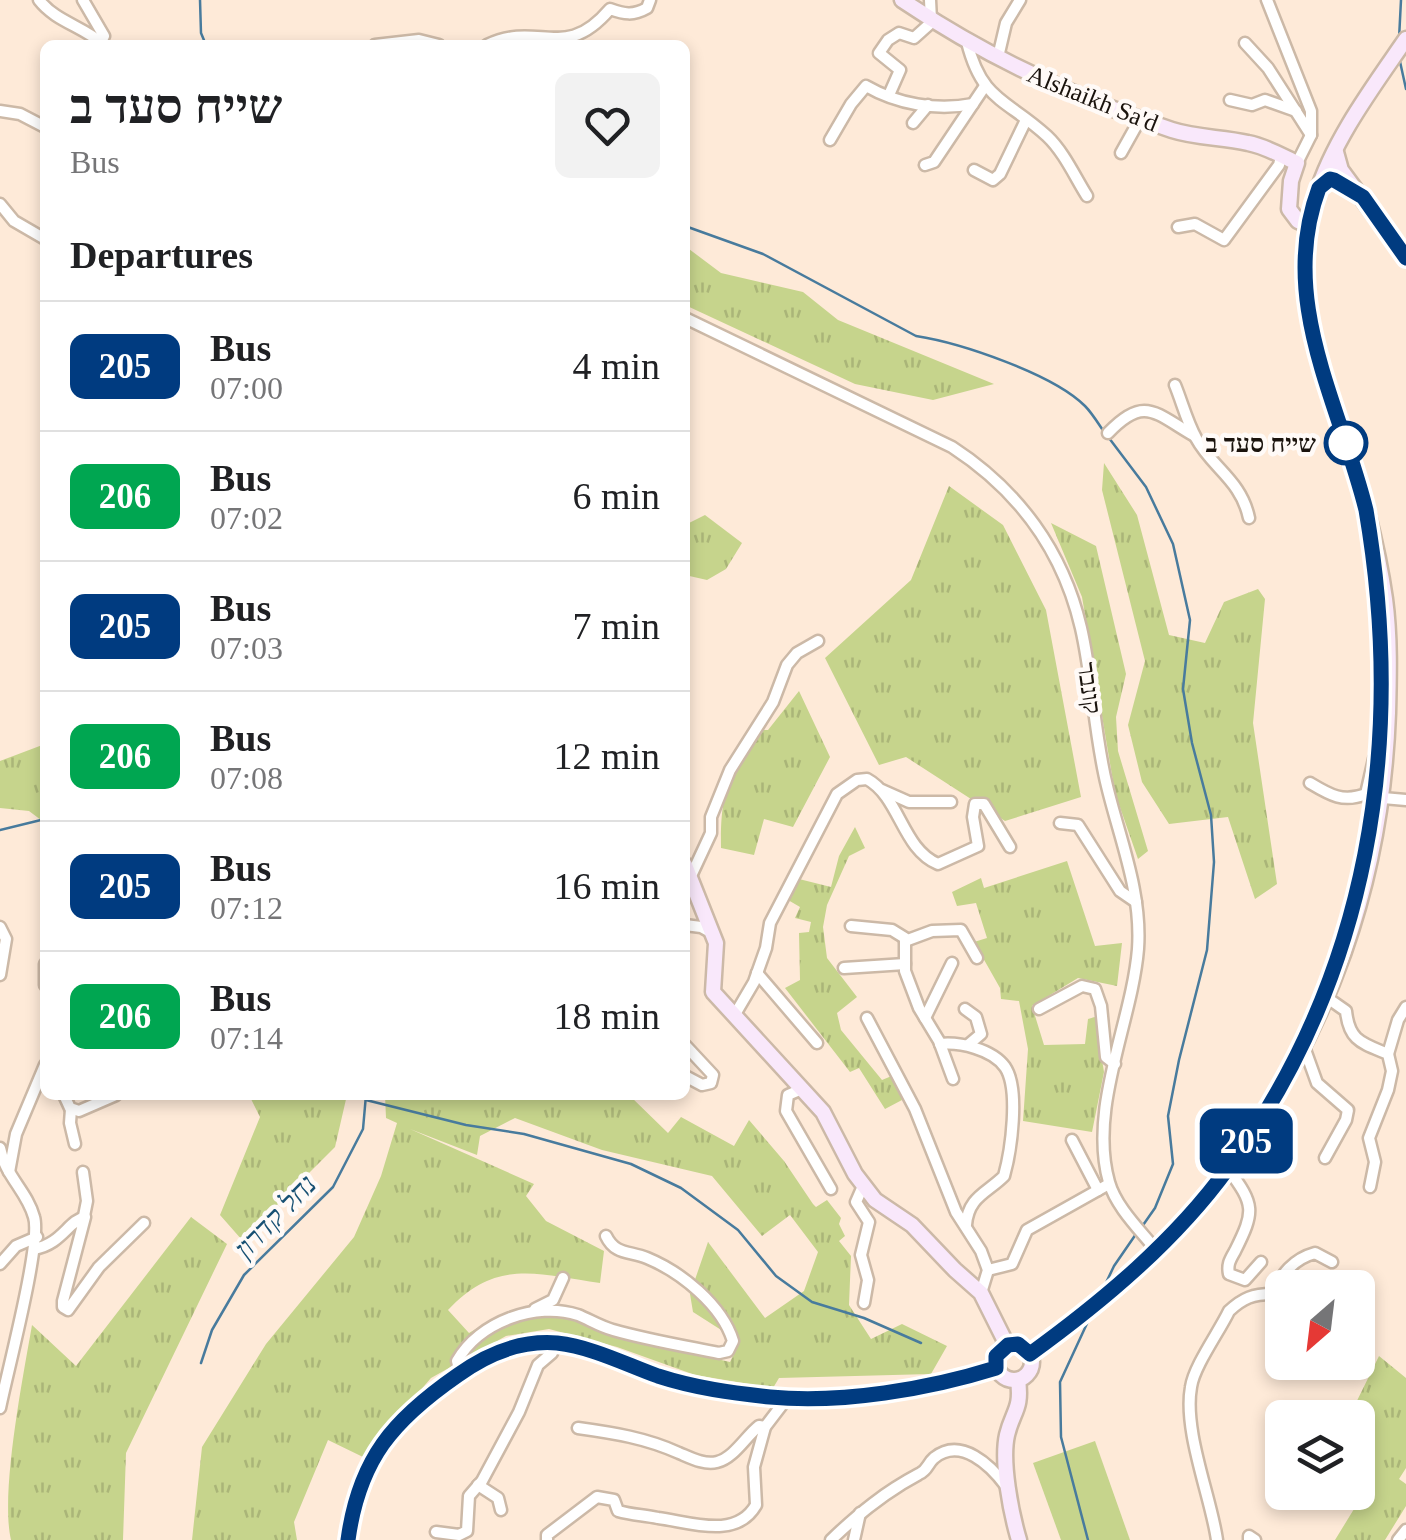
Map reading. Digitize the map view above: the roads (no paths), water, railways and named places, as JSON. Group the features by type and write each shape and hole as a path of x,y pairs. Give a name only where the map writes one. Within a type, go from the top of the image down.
{"main road":[{"name":"Alshaikh Sa'd","path":"902,0 967,42 1140,119 1192,136 1250,143 1298,163"},
{"path":"1030,1354 1082,1316 1156,1250 1228,1169 1303,1044 1326,998 1358,915 1382,798 1386,756 1389,679 1385,602 1362,491 1310,329 1304,263 1326,169 1406,39"},
{"path":"1336,151 1344,174 1406,258"},
{"path":"1298,163 1291,181 1289,209 1298,221 1310,226"},
{"path":"1326,169 1334,168 1344,174"},
{"path":"1319,188 1330,179 1363,197"},
{"path":"690,876 716,943 713,992 823,1112 874,1200 912,1226 981,1293 1008,1345"},
{"path":"348,1540 367,1469 392,1428 420,1401 483,1357 513,1347 538,1342 575,1346 707,1390 788,1397 931,1385 996,1368"},
{"path":"1018,1344 1030,1354 1031,1370 1018,1380 1007,1379 996,1368 996,1356 1008,1345 1018,1344"},
{"path":"1018,1380 1021,1401 1008,1434 1010,1491 1019,1540"}],"street":[{"path":"39,0 51,15 99,40"},
{"path":"83,0 103,40"},
{"path":"498,40 526,34 564,39 594,28 605,5 628,14 647,8 650,0"},
{"path":"889,95 900,70 879,53 892,36 899,33 914,38 932,20 930,0"},
{"path":"998,57 1006,22 1020,0"},
{"path":"1267,0 1303,86 1313,125 1298,163"},
{"path":"967,42 974,68 985,86 1054,144 1087,196"},
{"path":"1245,43 1268,68 1310,135"},
{"path":"830,140 850,104 866,86 912,105 951,108 972,104"},
{"path":"925,165 934,162 985,86"},
{"path":"1230,100 1252,105 1265,100 1296,112"},
{"path":"913,123 929,104"},
{"path":"0,111 20,114 40,125"},
{"path":"1120,153 1140,119"},
{"path":"974,170 993,180 1000,174 1026,120"},
{"path":"1178,228 1194,224 1224,240 1280,165 1281,156"},
{"path":"0,204 28,231 40,237"},
{"name":"קונבר","path":"690,320 952,447 995,478 1017,501 1058,560 1082,631 1106,784 1132,874 1136,902 1138,952 1105,1124 1109,1184 1156,1250"},
{"path":"1175,384 1194,436 1230,476 1249,518"},
{"path":"1108,433 1136,410 1153,412 1194,436"},
{"path":"690,867 710,833 711,817 730,770 773,702 787,665 797,653 818,642"},
{"path":"1310,783 1333,797 1351,800 1366,794 1374,760 1386,756"},
{"path":"734,1016 757,974 770,923 837,794 857,780 867,779 909,802 952,802"},
{"path":"881,790 902,827 931,862 938,864 978,846 972,817 975,804 984,804 1010,847"},
{"path":"1382,798 1406,800"},
{"path":"1060,823 1078,825 1120,892 1136,902"},
{"path":"690,925 710,932"},
{"path":"851,926 892,930 905,942 905,964 953,1079"},
{"path":"0,927 6,939 0,974"},
{"path":"905,942 932,930 961,930 977,958"},
{"path":"844,968 905,964"},
{"path":"925,1018 952,964"},
{"path":"757,974 818,1043"},
{"path":"1039,1009 1082,986 1094,990 1101,1006 1106,1057 1115,1064"},
{"path":"1326,998 1346,1011 1348,1030 1353,1036 1388,1054"},
{"path":"1370,1186 1375,1162 1370,1138 1388,1090 1392,1071 1388,1054 1406,1007"},
{"path":"964,1009 976,1018 980,1034 968,1046"},
{"path":"867,1018 916,1109 956,1212 988,1270 981,1293"},
{"path":"940,1044 968,1046 1005,1067 1010,1078 1012,1141 1004,1176 978,1194 966,1217 966,1226"},
{"path":"1303,1044 1317,1083 1348,1110 1325,1158"},
{"path":"690,1051 713,1075 711,1083 690,1078"},
{"path":"9,1174 16,1134 40,1077"},
{"path":"802,1089 788,1095 785,1106 830,1189"},
{"path":"66,1100 75,1144"},
{"path":"71,1109 85,1111 106,1100"},
{"path":"1072,1140 1098,1190"},
{"path":"0,1148 9,1174 26,1194 36,1236 0,1408"},
{"path":"1228,1169 1249,1198 1251,1210 1228,1266 1229,1274 1246,1280 1262,1262"},
{"path":"84,1172 87,1201 63,1301 65,1310 72,1306 99,1267 144,1223"},
{"path":"988,1270 1012,1264 1027,1230 1109,1184"},
{"path":"863,1186 856,1202 868,1222 860,1254 868,1280 864,1303"},
{"path":"34,1250 54,1243 84,1216"},
{"path":"0,1264 16,1246 36,1236"},
{"path":"522,1313 559,1311 614,1331 728,1352 733,1341 730,1332 703,1296 648,1258 614,1248 606,1236"},
{"path":"1217,1540 1201,1479 1190,1407 1193,1380 1238,1302 1257,1294 1272,1294 1279,1280 1304,1256 1315,1253 1332,1262"},
{"path":"460,1373 457,1361 461,1354 496,1324 552,1300 563,1278"},
{"path":"436,1532 467,1531 469,1496 519,1412 538,1365 552,1353 556,1343"},
{"path":"547,1540 548,1535 597,1497 614,1500 618,1512 638,1517 720,1527 742,1521 756,1505 754,1467 764,1427 788,1397"},
{"path":"578,1428 648,1440 708,1462 727,1457 752,1431 764,1427"},
{"path":"831,1540 887,1491 926,1471 935,1457 947,1452 970,1453 984,1461 1010,1491"},
{"path":"478,1485 498,1498 501,1510"},
{"path":"854,1540 860,1512"},
{"path":"1398,1540 1406,1530"}],"waterway":[{"name":"נחל קדרון","path":"200,0 204,40"},
{"path":"1399,39 1401,0"},
{"path":"1399,57 1406,89"},
{"path":"690,228 763,254 916,336 957,345 1029,372 1070,394 1088,409 1104,432"},
{"path":"1109,438 1146,487 1173,544 1190,620 1183,689 1211,815 1214,862 1207,950 1168,1116 1173,1164 1155,1208 1141,1228"},
{"path":"0,830 40,820"},
{"path":"366,1100 466,1125 524,1134 631,1164 681,1188 738,1230 776,1276 812,1302 864,1318 921,1343"},
{"name":"נחל קדרון","path":"201,1363 212,1330 244,1275 333,1187 363,1129 366,1100"},
{"path":"1104,1287 1136,1234"},
{"path":"1088,1540 1061,1437 1060,1382 1090,1317"}],"place":[{"name":"שייח סעד ב","path":"1346,443"}]}
